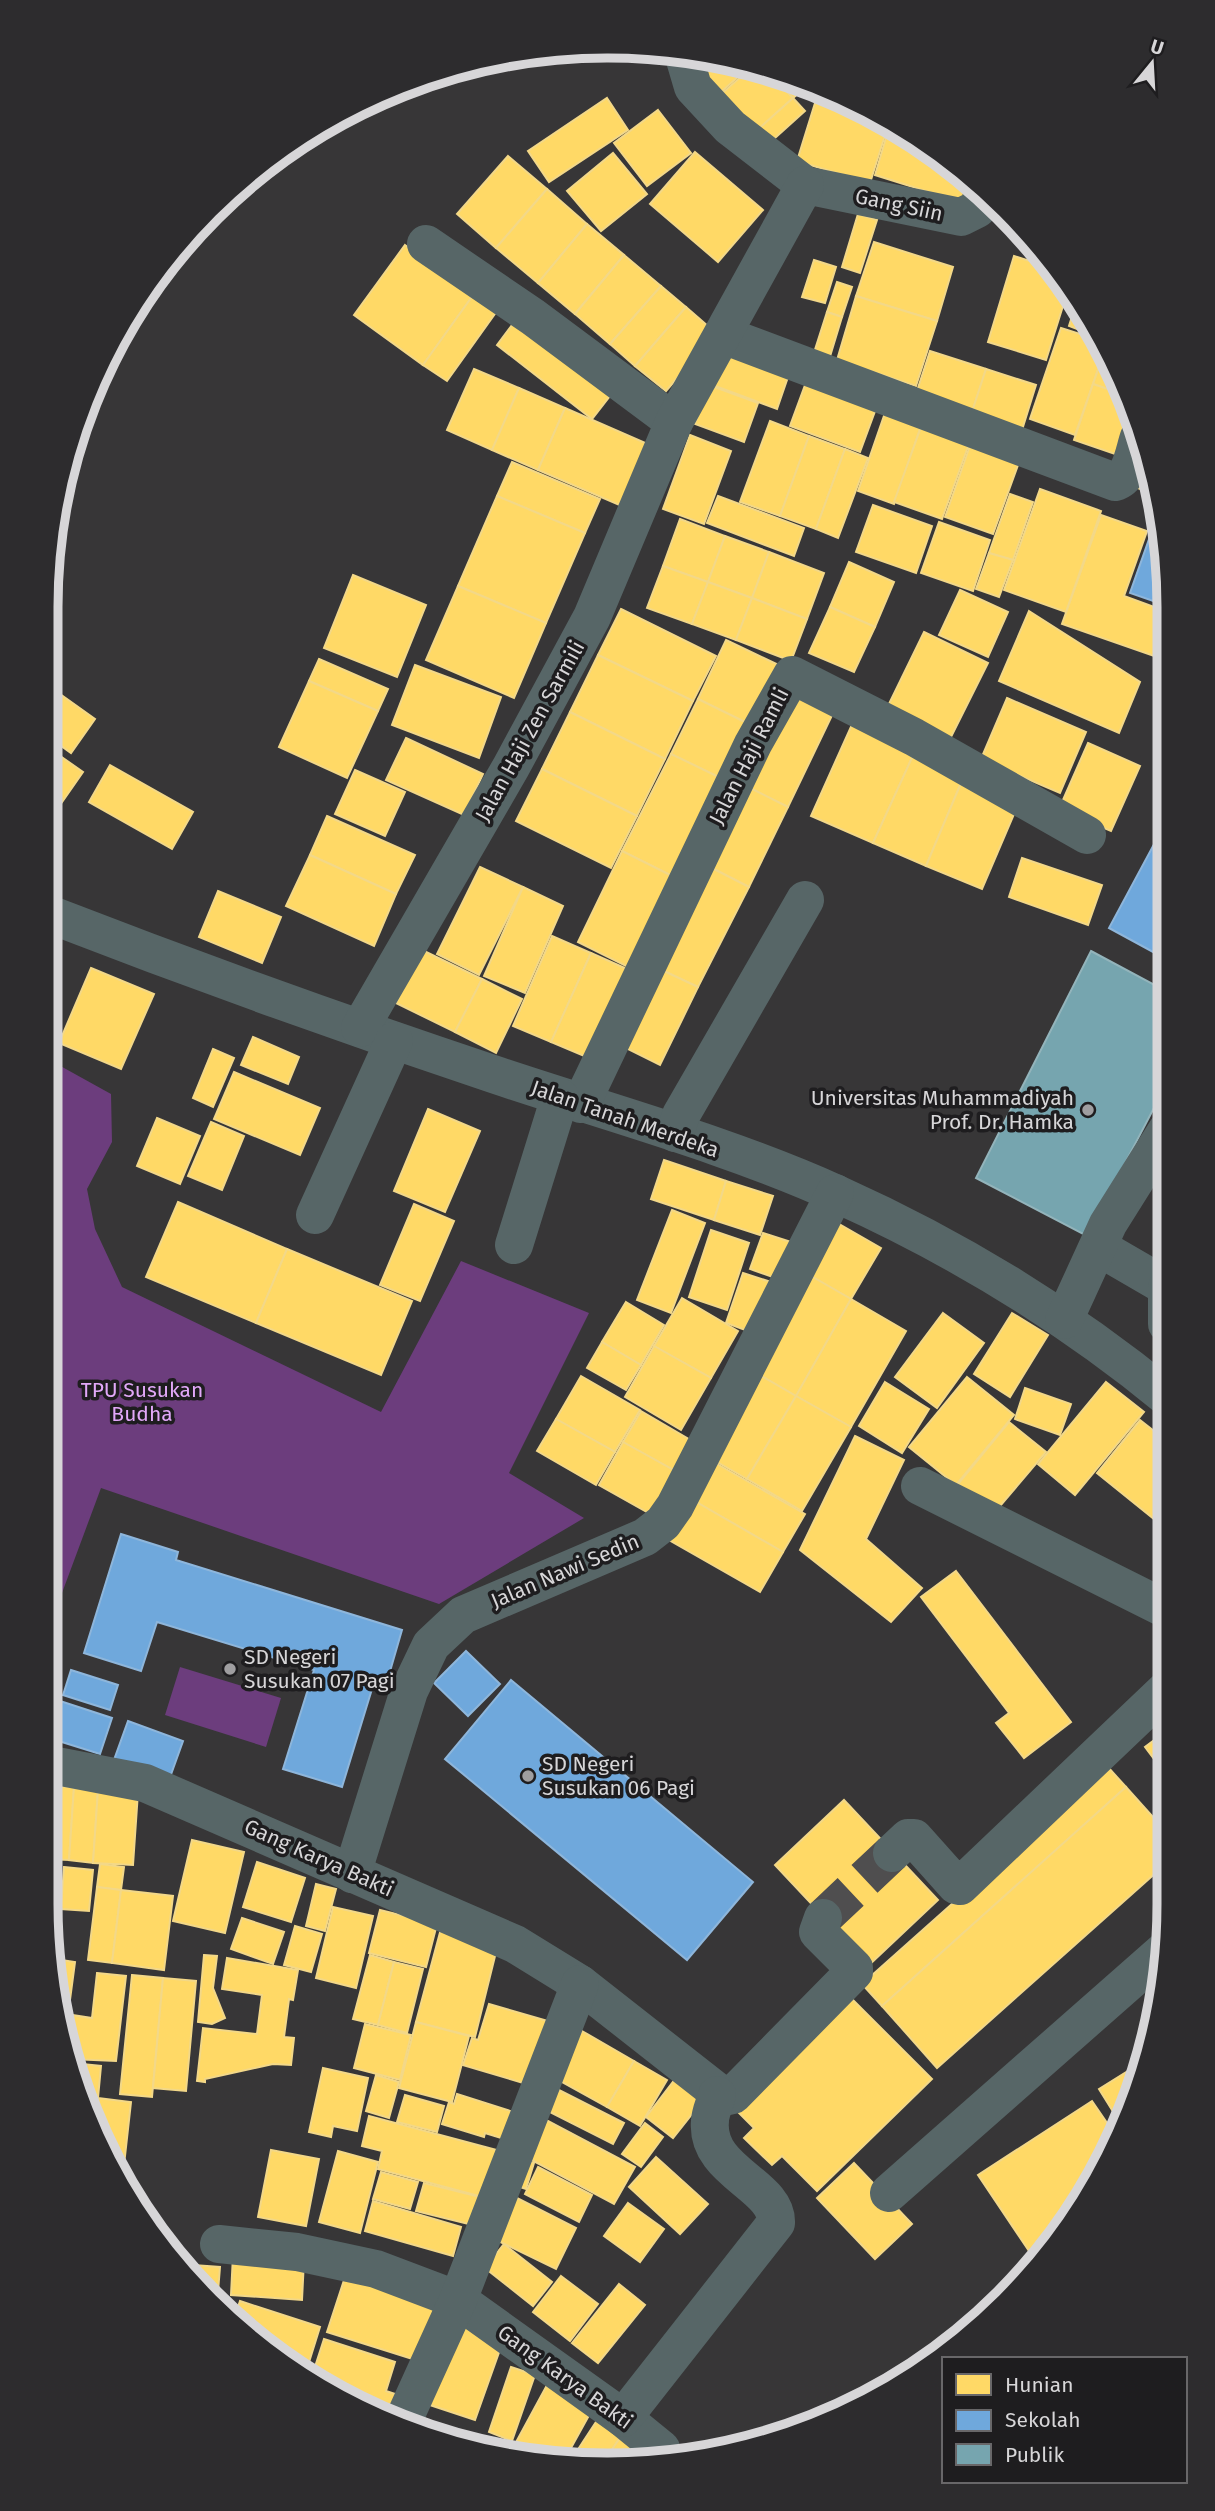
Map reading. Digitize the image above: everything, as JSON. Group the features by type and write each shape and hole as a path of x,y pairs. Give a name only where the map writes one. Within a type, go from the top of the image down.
{"street":[{"path":"687,63 693,87 730,127 805,185"},
{"name":"Gang Siin","path":"805,185 961,217 977,209 980,203"},
{"name":"Jalan Haji Zen Sarmili","path":"315,1215 377,1034 511,767 592,617 674,422 805,185"},
{"path":"426,244 533,317 674,422"},
{"path":"723,335 1115,482 1121,481 1127,473 1134,451"},
{"name":"Jalan Haji Ramli","path":"570,1100 747,757 792,676 914,737 1087,835"},
{"path":"675,1133 681,1115 805,900"},
{"name":"Jalan Tanah Merdeka","path":"58,918 179,965 570,1100 675,1133 835,1193 923,1236 1064,1320 1157,1390"},
{"path":"514,1245 570,1100"},
{"path":"1064,1320 1108,1224 1157,1146"},
{"name":"Jalan Nawi Sedin","path":"352,1874 409,1691 431,1645 463,1615 645,1537 663,1523 676,1506 835,1193"},
{"path":"1098,1247 1157,1281"},
{"path":"920,1486 1157,1604"},
{"path":"892,1853 908,1838 914,1838 956,1885 960,1886 1157,1698"},
{"name":"Gang Karya Bakti","path":"58,1766 145,1783 515,1944 580,1984 720,2096"},
{"path":"623,2418 776,2223 773,2208 718,2156 709,2122 720,2096 733,2095 854,1972 854,1968 818,1932 823,1918"},
{"path":"889,2193 1154,1959"},
{"path":"406,2414 458,2300 580,1984"},
{"name":"Gang Karya Bakti","path":"219,2244 297,2252 354,2264 421,2284 458,2300 623,2418 660,2451"}],"green space":[{"name":"TPU Susukan Budha","path":"58,1065 111,1094 112,1142 87,1189 95,1229 122,1287 381,1412 461,1261 589,1313 509,1473 584,1518 439,1604 101,1488 58,1604"},
{"path":"180,1667 281,1698 266,1747 165,1715"}],"building: Hunian":[{"path":"697,65 741,74 721,92"},
{"path":"743,74 782,86 793,98 754,133 720,95"},
{"path":"782,86 799,93 793,98"},
{"path":"607,98 628,130 549,182 528,151"},
{"path":"793,98 805,111 766,146 754,133"},
{"path":"816,99 886,133 870,183 797,161"},
{"path":"658,110 691,153 647,186 614,143"},
{"path":"887,134 913,150 970,194 967,204 875,175"},
{"path":"695,152 763,210 718,262 650,204"},
{"path":"613,153 647,194 601,231 567,191"},
{"path":"508,156 547,189 496,248 457,214"},
{"path":"547,189 587,224 538,283 496,248"},
{"path":"858,214 877,220 860,273 842,267"},
{"path":"587,224 624,255 575,314 538,283"},
{"path":"874,242 953,267 937,321 856,296"},
{"path":"405,245 474,294 423,365 354,315"},
{"path":"624,255 661,286 610,344 575,314"},
{"path":"1014,256 1036,263 1064,301 1046,360 988,342"},
{"path":"814,260 836,267 825,303 802,297"},
{"path":"837,282 852,287 842,317 827,312"},
{"path":"661,286 686,307 635,366 610,344"},
{"path":"474,294 497,311 447,381 423,365"},
{"path":"856,296 937,321 916,386 837,360"},
{"path":"686,307 716,333 666,391 635,366"},
{"path":"827,312 842,317 828,363 812,359"},
{"path":"521,313 617,387 592,419 497,345"},
{"path":"1073,314 1083,331 1069,326"},
{"path":"1061,328 1085,336 1100,363 1075,435 1030,419"},
{"path":"720,349 789,374 777,409 707,383"},
{"path":"930,351 986,369 971,415 915,397"},
{"path":"1100,363 1112,391 1093,384"},
{"path":"474,369 519,388 492,450 447,430"},
{"path":"986,369 1036,385 1022,430 971,415"},
{"path":"808,377 878,403 860,452 790,426"},
{"path":"1093,384 1112,391 1127,428 1118,455 1074,440"},
{"path":"709,385 758,403 744,442 695,424"},
{"path":"519,388 565,408 538,470 492,450"},
{"path":"565,408 650,445 624,507 538,470"},
{"path":"886,410 922,423 894,504 858,491"},
{"path":"770,421 809,436 780,516 740,502"},
{"path":"921,427 969,444 942,519 894,502"},
{"path":"690,435 731,451 704,524 663,509"},
{"path":"809,436 845,449 816,529 780,516"},
{"path":"973,437 1022,454 993,534 945,517"},
{"path":"845,449 868,458 838,538 816,529"},
{"path":"1138,461 1145,491 1129,485"},
{"path":"512,462 600,499 585,533 497,496"},
{"path":"1040,489 1101,511 1066,612 1004,590"},
{"path":"1010,494 1033,502 1013,560 989,553"},
{"path":"497,496 585,533 546,623 458,586"},
{"path":"718,496 804,528 794,556 707,523"},
{"path":"873,505 932,526 916,573 856,552"},
{"path":"1101,515 1147,531 1124,596 1157,608 1157,657 1062,624"},
{"path":"680,519 725,536 708,582 663,566"},
{"path":"939,522 990,540 973,591 921,573"},
{"path":"725,536 769,552 752,598 708,582"},
{"path":"769,552 824,573 807,619 752,598"},
{"path":"989,553 1013,560 999,597 976,589"},
{"path":"849,562 894,582 875,627 830,607"},
{"path":"663,566 708,582 692,624 647,608"},
{"path":"353,575 426,605 397,677 324,648"},
{"path":"708,582 752,598 736,640 692,624"},
{"path":"458,586 546,623 514,698 426,660"},
{"path":"960,590 1008,612 988,657 939,635"},
{"path":"752,598 807,619 791,661 736,640"},
{"path":"830,607 875,627 854,672 809,653"},
{"path":"621,609 716,656 693,701 598,655"},
{"path":"1029,611 1140,682 1119,733 999,681"},
{"path":"924,632 988,663 948,743 885,712"},
{"path":"726,640 785,668 755,727 698,699"},
{"path":"598,655 693,701 665,759 570,712"},
{"path":"319,659 388,689 378,711 309,681"},
{"path":"415,665 501,697 479,758 392,725"},
{"path":"309,681 378,711 347,778 279,747"},
{"path":"791,683 837,705 788,807 742,784"},
{"path":"58,693 95,719 71,753 58,744"},
{"path":"1007,698 1086,732 1060,793 981,759"},
{"path":"698,699 755,727 729,782 671,754"},
{"path":"570,712 665,759 637,816 542,769"},
{"path":"854,720 916,749 873,843 811,816"},
{"path":"406,738 483,774 464,815 386,780"},
{"path":"1088,743 1140,766 1111,831 1059,809"},
{"path":"916,749 964,776 926,866 873,843"},
{"path":"58,754 83,772 58,808"},
{"path":"671,754 729,782 680,880 622,851"},
{"path":"110,765 193,812 172,849 89,802"},
{"path":"542,769 637,816 611,868 516,821"},
{"path":"355,770 405,792 385,836 335,814"},
{"path":"964,776 1020,800 982,889 926,866"},
{"path":"742,784 788,807 749,887 702,863"},
{"path":"327,816 415,855 396,894 310,855"},
{"path":"622,851 680,880 636,971 578,942"},
{"path":"310,855 396,894 374,946 286,906"},
{"path":"1022,858 1102,885 1088,925 1009,897"},
{"path":"702,863 749,887 698,987 651,965"},
{"path":"480,867 523,887 479,975 437,954"},
{"path":"523,887 563,906 525,993 484,976"},
{"path":"218,891 281,917 262,963 199,937"},
{"path":"552,936 591,953 551,1042 513,1026"},
{"path":"422,950 482,979 455,1032 396,1003"},
{"path":"591,953 634,972 596,1061 551,1042"},
{"path":"651,965 698,987 660,1065 614,1042"},
{"path":"91,968 154,994 121,1069 59,1043"},
{"path":"482,979 522,999 496,1053 455,1032"},
{"path":"253,1037 299,1057 288,1084 241,1065"},
{"path":"213,1049 234,1058 213,1107 193,1098"},
{"path":"234,1072 320,1108 300,1155 214,1119"},
{"path":"428,1109 480,1131 445,1212 394,1191"},
{"path":"157,1118 200,1136 180,1184 137,1166"},
{"path":"211,1122 244,1136 222,1190 188,1176"},
{"path":"664,1160 726,1181 714,1220 651,1199"},
{"path":"726,1181 773,1196 760,1235 714,1220"},
{"path":"178,1202 287,1249 256,1323 146,1277"},
{"path":"414,1204 454,1221 420,1301 380,1285"},
{"path":"672,1210 705,1223 671,1313 637,1300"},
{"path":"834,1221 881,1248 851,1299 804,1272"},
{"path":"711,1230 749,1243 727,1310 689,1297"},
{"path":"763,1233 797,1244 784,1281 750,1269"},
{"path":"287,1249 412,1301 381,1375 256,1323"},
{"path":"804,1272 851,1299 796,1396 749,1369"},
{"path":"743,1273 774,1283 756,1334 726,1323"},
{"path":"682,1298 738,1331 711,1378 654,1346"},
{"path":"851,1299 906,1331 851,1427 796,1396"},
{"path":"626,1302 664,1325 641,1365 602,1342"},
{"path":"943,1313 984,1343 937,1408 895,1377"},
{"path":"1012,1313 1048,1335 1010,1397 974,1374"},
{"path":"602,1342 641,1365 626,1390 587,1368"},
{"path":"654,1346 711,1378 681,1430 625,1397"},
{"path":"749,1369 796,1396 747,1479 703,1454"},
{"path":"581,1376 640,1410 615,1452 556,1419"},
{"path":"967,1377 1014,1415 956,1485 909,1447"},
{"path":"885,1382 929,1409 902,1453 859,1426"},
{"path":"1106,1382 1144,1412 1075,1495 1038,1464"},
{"path":"1025,1388 1071,1404 1060,1435 1015,1419"},
{"path":"796,1396 851,1427 802,1511 747,1479"},
{"path":"641,1411 694,1442 677,1472 623,1442"},
{"path":"556,1419 615,1452 596,1485 537,1451"},
{"path":"1140,1420 1157,1433 1157,1522 1097,1473"},
{"path":"1009,1422 1046,1452 994,1513 958,1484"},
{"path":"855,1436 904,1460 866,1539 922,1588 891,1622 800,1550"},
{"path":"623,1442 677,1472 652,1515 599,1485"},
{"path":"712,1461 805,1514 783,1552 691,1499"},
{"path":"691,1499 783,1552 760,1592 667,1539"},
{"path":"956,1571 1071,1722 1024,1758 996,1723 1009,1713 921,1597"},
{"path":"1157,1738 1157,1763 1145,1747"},
{"path":"1107,1766 1126,1787 882,2006 862,1984"},
{"path":"58,1786 74,1787 69,1860 58,1860"},
{"path":"74,1787 98,1790 93,1863 69,1860"},
{"path":"1126,1787 1157,1822 1157,1872 937,2068 882,2006"},
{"path":"98,1790 138,1792 133,1865 93,1863"},
{"path":"844,1800 938,1900 869,1965 775,1865"},
{"path":"192,1840 244,1852 225,1933 173,1921"},
{"path":"257,1862 305,1878 291,1922 243,1907"},
{"path":"100,1864 124,1867 121,1890 97,1887"},
{"path":"64,1867 93,1870 89,1911 61,1909"},
{"path":"316,1884 336,1889 325,1931 306,1926"},
{"path":"97,1887 121,1890 112,1963 88,1960"},
{"path":"121,1890 173,1896 164,1970 112,1963"},
{"path":"333,1907 373,1916 356,1988 316,1978"},
{"path":"380,1910 437,1924 426,1967 369,1953"},
{"path":"242,1918 284,1932 273,1964 231,1949"},
{"path":"442,1925 499,1940 475,2037 416,2022"},
{"path":"295,1926 322,1934 311,1972 284,1965"},
{"path":"204,1955 217,1956 213,1988 225,2018 212,2024 198,2022"},
{"path":"370,1955 394,1962 378,2025 353,2019"},
{"path":"227,1958 298,1970 293,2000 289,1999 284,2037 294,2038 291,2065 273,2064 205,2079 205,2082 197,2081 203,2028 257,2034 262,1995 222,1989"},
{"path":"61,1960 75,1962 68,2012"},
{"path":"394,1962 423,1969 407,2033 378,2025"},
{"path":"97,1973 126,1976 116,2061 80,2059 71,2023 72,2015 92,2018"},
{"path":"132,1975 163,1978 152,2097 120,2094"},
{"path":"163,1978 196,1981 186,2091 153,2088"},
{"path":"841,1988 932,2079 817,2191 782,2156 772,2165 744,2138 754,2128 731,2105"},
{"path":"489,2004 558,2024 540,2088 463,2065 472,2038 478,2040"},
{"path":"416,2022 469,2036 452,2102 399,2088"},
{"path":"365,2024 411,2035 400,2080 354,2068"},
{"path":"582,2031 634,2061 607,2107 555,2078"},
{"path":"634,2061 667,2080 640,2126 607,2107"},
{"path":"82,2064 101,2066 98,2098 131,2102 124,2165 100,2114"},
{"path":"323,2068 368,2078 357,2131 333,2126 331,2137 309,2132"},
{"path":"1132,2069 1115,2114 1099,2089"},
{"path":"376,2075 399,2082 389,2118 366,2111"},
{"path":"676,2078 704,2099 673,2138 646,2117"},
{"path":"555,2088 624,2123 613,2144 544,2109"},
{"path":"457,2094 520,2114 511,2141 485,2133 484,2137 442,2124 449,2102 454,2104"},
{"path":"405,2095 444,2106 437,2132 397,2122"},
{"path":"1092,2101 1110,2127 1101,2147 1065,2209 1031,2254 978,2175"},
{"path":"369,2116 504,2152 490,2199 378,2169 382,2151 362,2146"},
{"path":"546,2120 635,2167 614,2204 526,2157"},
{"path":"645,2123 663,2137 641,2167 622,2154"},
{"path":"271,2150 319,2159 306,2226 258,2217"},
{"path":"338,2151 378,2162 360,2233 319,2222"},
{"path":"656,2157 708,2204 680,2234 629,2187"},
{"path":"522,2159 534,2163 526,2189 514,2185"},
{"path":"854,2163 912,2224 875,2259 817,2198"},
{"path":"538,2167 592,2195 579,2222 525,2194"},
{"path":"381,2172 418,2182 410,2209 373,2199"},
{"path":"424,2183 488,2199 481,2227 416,2211"},
{"path":"513,2196 576,2228 556,2269 492,2238"},
{"path":"373,2201 461,2227 453,2256 365,2231"},
{"path":"628,2203 664,2229 640,2262 604,2236"},
{"path":"504,2244 552,2282 533,2306 485,2268"},
{"path":"233,2255 304,2260 302,2300 231,2295"},
{"path":"193,2265 220,2267 218,2291"},
{"path":"348,2268 442,2298 422,2362 327,2332"},
{"path":"561,2276 598,2304 570,2341 533,2312"},
{"path":"619,2284 645,2305 598,2363 572,2343"},
{"path":"240,2301 320,2327 308,2365 273,2340 237,2309"},
{"path":"460,2318 502,2344 475,2420 430,2405"},
{"path":"324,2339 395,2362 386,2391 401,2396 396,2411 364,2397 314,2369"},
{"path":"511,2367 535,2375 512,2441 489,2432"},
{"path":"547,2385 592,2410 569,2452 515,2444"},
{"path":"598,2419 622,2435 610,2453 576,2452"},
{"path":"622,2435 646,2452 643,2452 610,2453"}],"building: Sekolah":[{"path":"1152,531 1157,602 1130,593"},
{"path":"1157,839 1157,954 1109,928"},
{"path":"121,1534 178,1552 176,1560 402,1630 384,1692 372,1689 342,1787 283,1769 314,1670 157,1622 141,1671 84,1653"},
{"path":"466,1651 500,1684 468,1716 434,1683"},
{"path":"71,1670 118,1685 110,1710 63,1695"},
{"path":"511,1680 753,1882 687,1960 445,1759"},
{"path":"58,1700 112,1718 100,1754 58,1741"},
{"path":"128,1721 183,1741 169,1780 114,1760"}],"building: Publik":[{"path":"1091,951 1157,986 1157,1102 1087,1236 976,1178"}],"tunnel":[{"path":"823,1918 892,1853"}],"place":[{"name":"Universitas Muhammadiyah Prof. Dr. Hamka","path":"1088,1110"},
{"name":"SD Negeri Susukan 07 Pagi","path":"230,1669"},
{"name":"SD Negeri Susukan 06 Pagi","path":"528,1776"}]}
